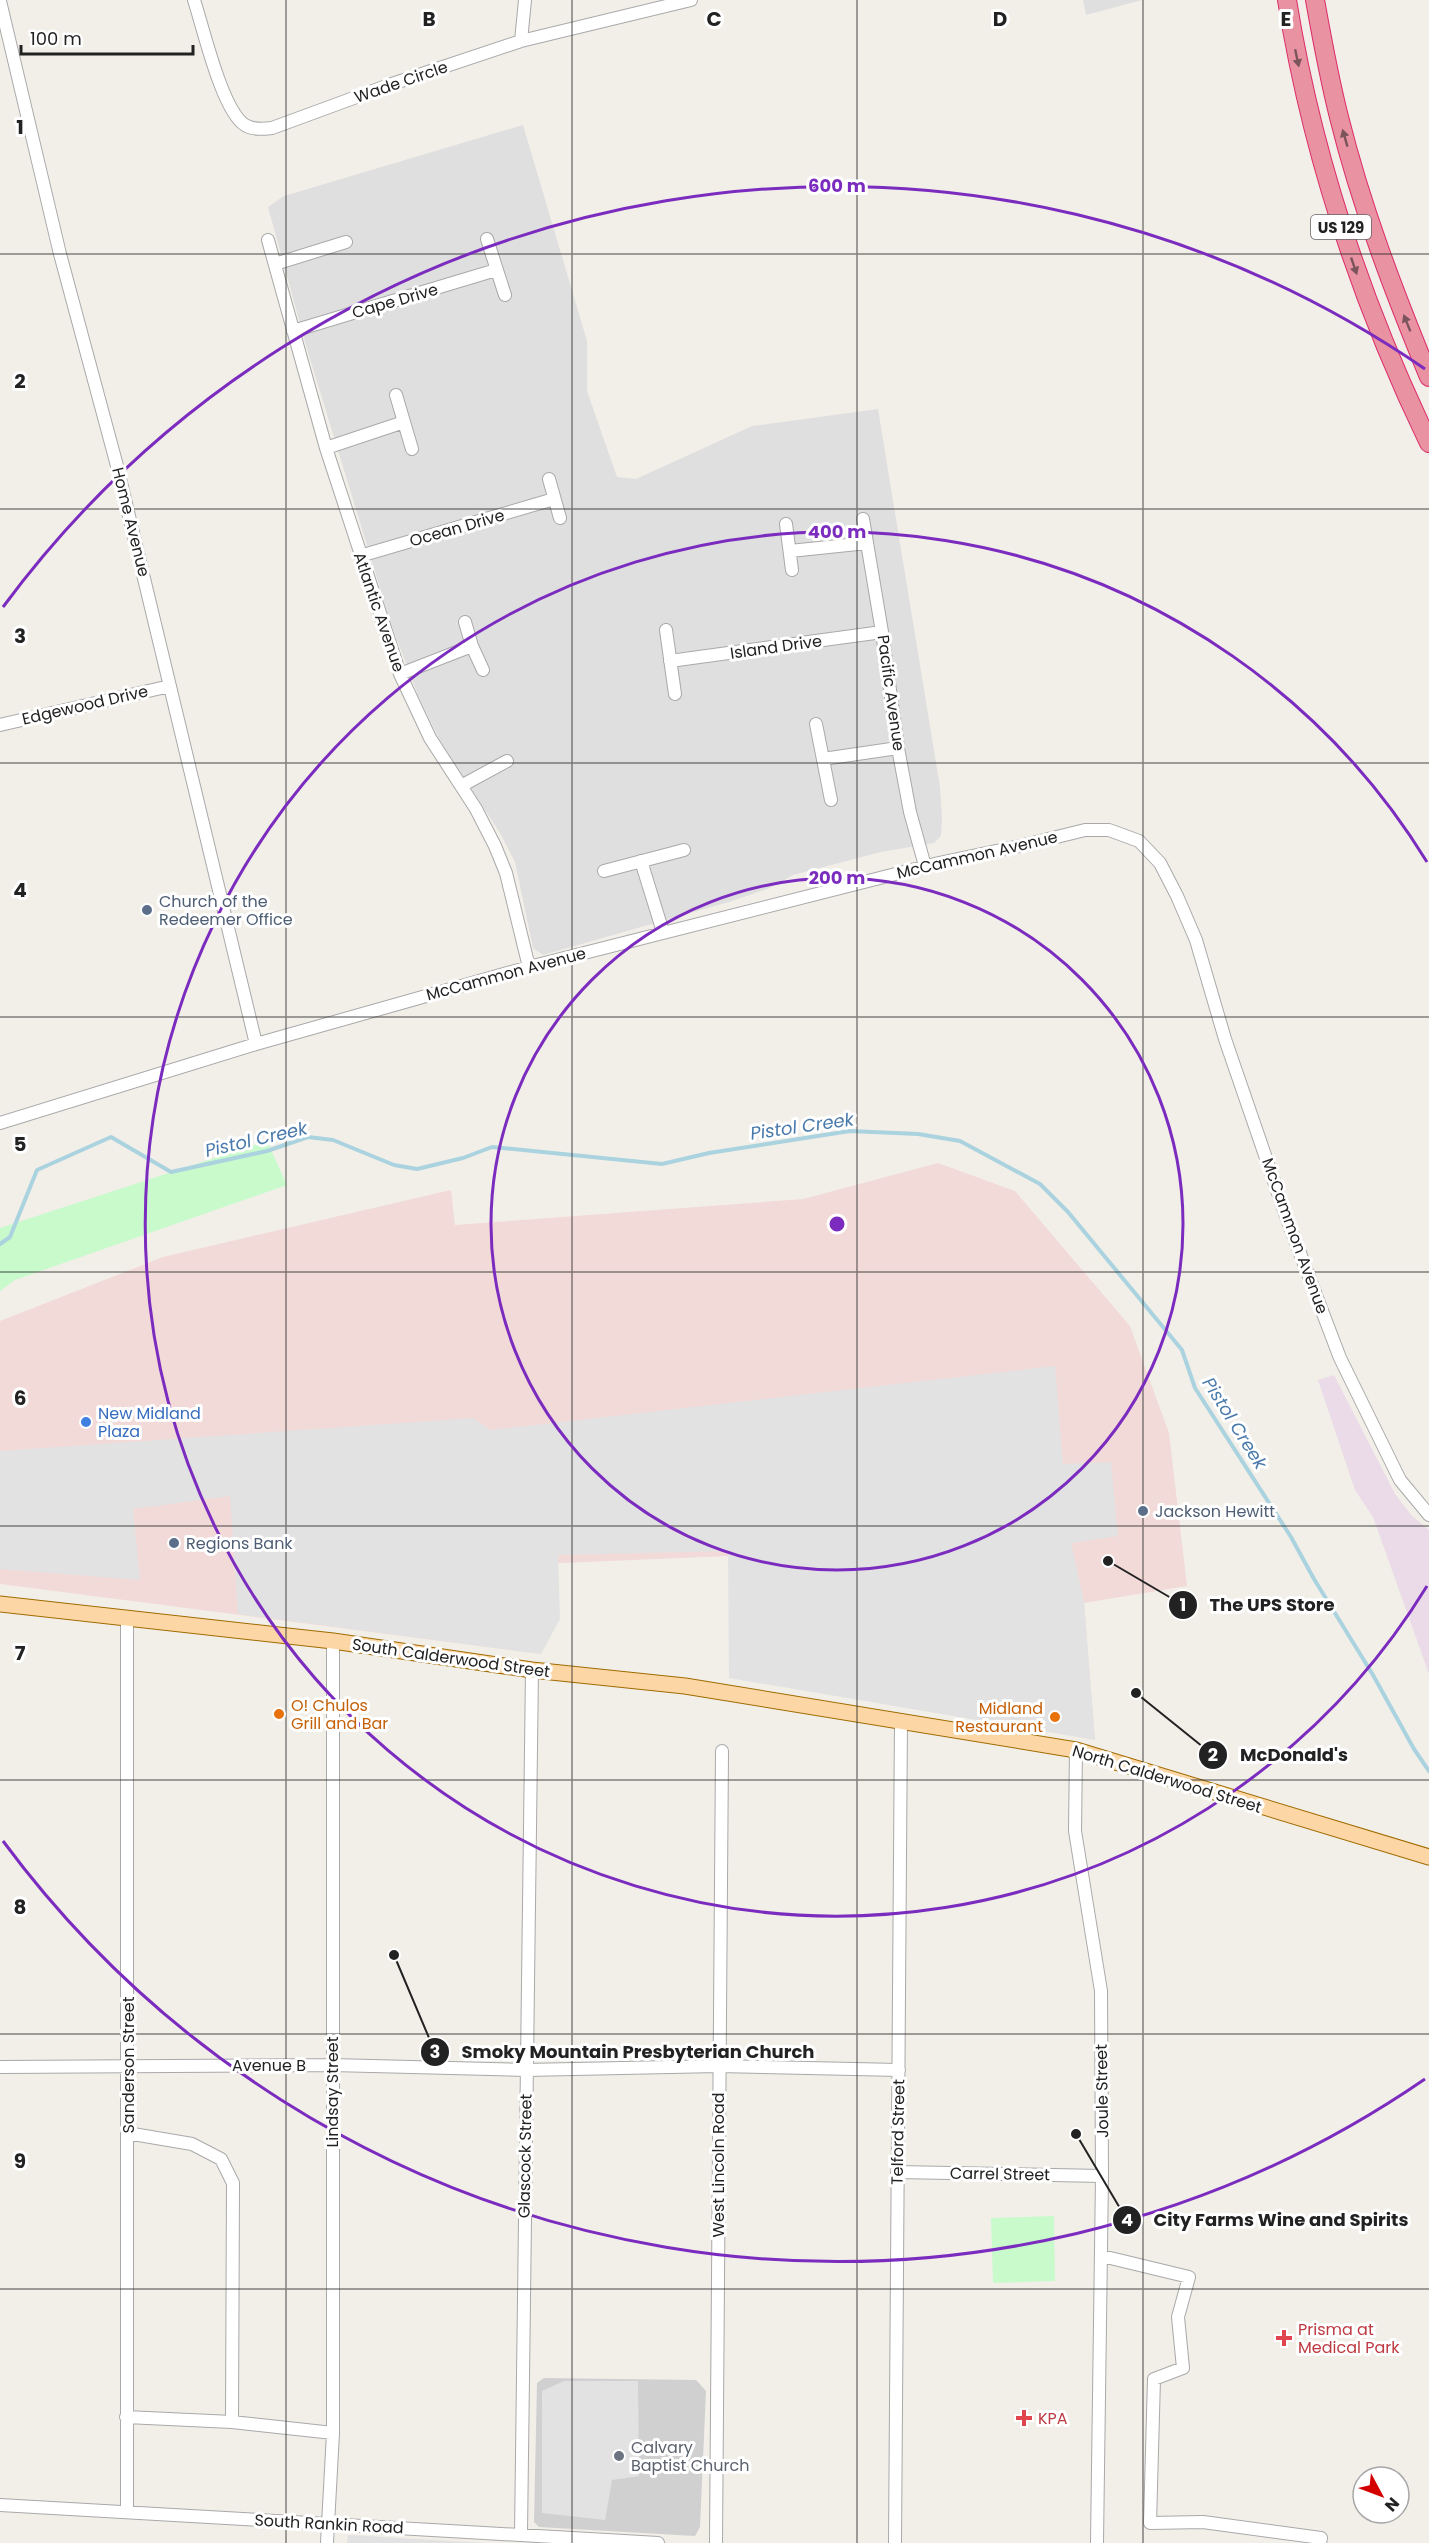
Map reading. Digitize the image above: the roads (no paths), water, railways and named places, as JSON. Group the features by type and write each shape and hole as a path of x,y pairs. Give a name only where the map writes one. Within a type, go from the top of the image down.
{"highway":[{"name":"US 129","path":"1287,0 1305,97 1355,272 1381,337 1429,443"},
{"name":"US 129","path":"1315,0 1339,117 1365,208 1392,287 1429,377"}],"main road":[{"name":"South Calderwood Street","path":"0,1604 333,1641 532,1670 695,1687 901,1720"},
{"name":"North Calderwood Street","path":"901,1720 1076,1750 1429,1857"}],"street":[{"name":"Wade Circle","path":"194,0 224,96 244,124 258,129 272,128 521,41 691,0"},
{"path":"521,41 525,0"},
{"name":"Home Avenue","path":"0,1 60,254 116,462 256,1044"},
{"path":"487,239 505,295"},
{"name":"Atlantic Avenue","path":"268,240 326,448 400,675 430,738 476,809 506,873 529,966"},
{"path":"275,264 346,242"},
{"name":"Cape Drive","path":"293,331 496,270"},
{"path":"396,395 412,449"},
{"path":"326,448 404,422"},
{"path":"549,479 560,518"},
{"name":"Ocean Drive","path":"360,556 554,500"},
{"name":"Pacific Avenue","path":"863,519 898,748 910,812 925,866"},
{"path":"786,524 792,570"},
{"path":"790,551 867,543"},
{"path":"465,622 472,646 483,670"},
{"path":"666,630 675,694"},
{"name":"Island Drive","path":"670,661 882,632"},
{"path":"400,675 472,646"},
{"name":"Edgewood Drive","path":"0,725 170,686"},
{"path":"816,724 831,800"},
{"path":"823,759 898,748"},
{"path":"461,786 507,761"},
{"name":"McCammon Avenue","path":"0,1123 256,1044 529,966 925,866 1085,830 1108,830 1139,841 1160,863 1177,896 1196,940 1229,1049 1287,1219 1340,1358 1400,1480 1429,1515"},
{"path":"604,871 684,850"},
{"path":"641,861 663,932"},
{"name":"Sanderson Street","path":"127,1618 127,2511"},
{"name":"Lindsay Street","path":"327,2543 333,2433 333,1641"},
{"name":"Glascock Street","path":"521,2534 532,1670"},
{"name":"Telford Street","path":"895,2543 901,1720"},
{"name":"Joule Street","path":"1076,1750 1075,1830 1101,1991 1102,2256 1097,2543"},
{"name":"West Lincoln Road","path":"716,2543 722,1751"},
{"name":"Avenue B","path":"0,2067 332,2066 526,2070 718,2066 899,2070"},
{"path":"127,2133 192,2144 221,2159 233,2183 232,2422"},
{"name":"Carrel Street","path":"897,2172 1102,2176"},
{"path":"1102,2256 1189,2277 1178,2317 1184,2368 1154,2379 1150,2523 1203,2522 1321,2538 1320,2543"},
{"path":"126,2416 232,2422 333,2433"},
{"name":"South Rankin Road","path":"0,2505 658,2543"}],"waterway":[{"name":"Pistol Creek","path":"0,1244 10,1237 37,1170 111,1137 171,1172 267,1151 308,1137 333,1140 394,1165 417,1169 463,1158 492,1147 662,1164 709,1153 850,1131 918,1134 960,1141 1040,1184 1068,1212 1182,1350 1195,1388 1291,1537 1429,1771"}],"place":[{"name":"Church of the Redeemer Office","path":"147,910"},
{"name":"New Midland Plaza","path":"86,1422"},
{"name":"Jackson Hewitt","path":"1143,1511"},
{"name":"Regions Bank","path":"174,1543"},
{"name":"The UPS Store","path":"1108,1561"},
{"name":"McDonald's","path":"1136,1693"},
{"name":"O! Chulos Grill and Bar","path":"279,1714"},
{"name":"Midland Restaurant","path":"1055,1717"},
{"name":"Smoky Mountain Presbyterian Church","path":"394,1955"},
{"name":"City Farms Wine and Spirits","path":"1076,2134"},
{"name":"Prisma at Medical Park","path":"1284,2338"},
{"name":"KPA","path":"1024,2418"},
{"name":"Calvary Baptist Church","path":"619,2456"}]}
